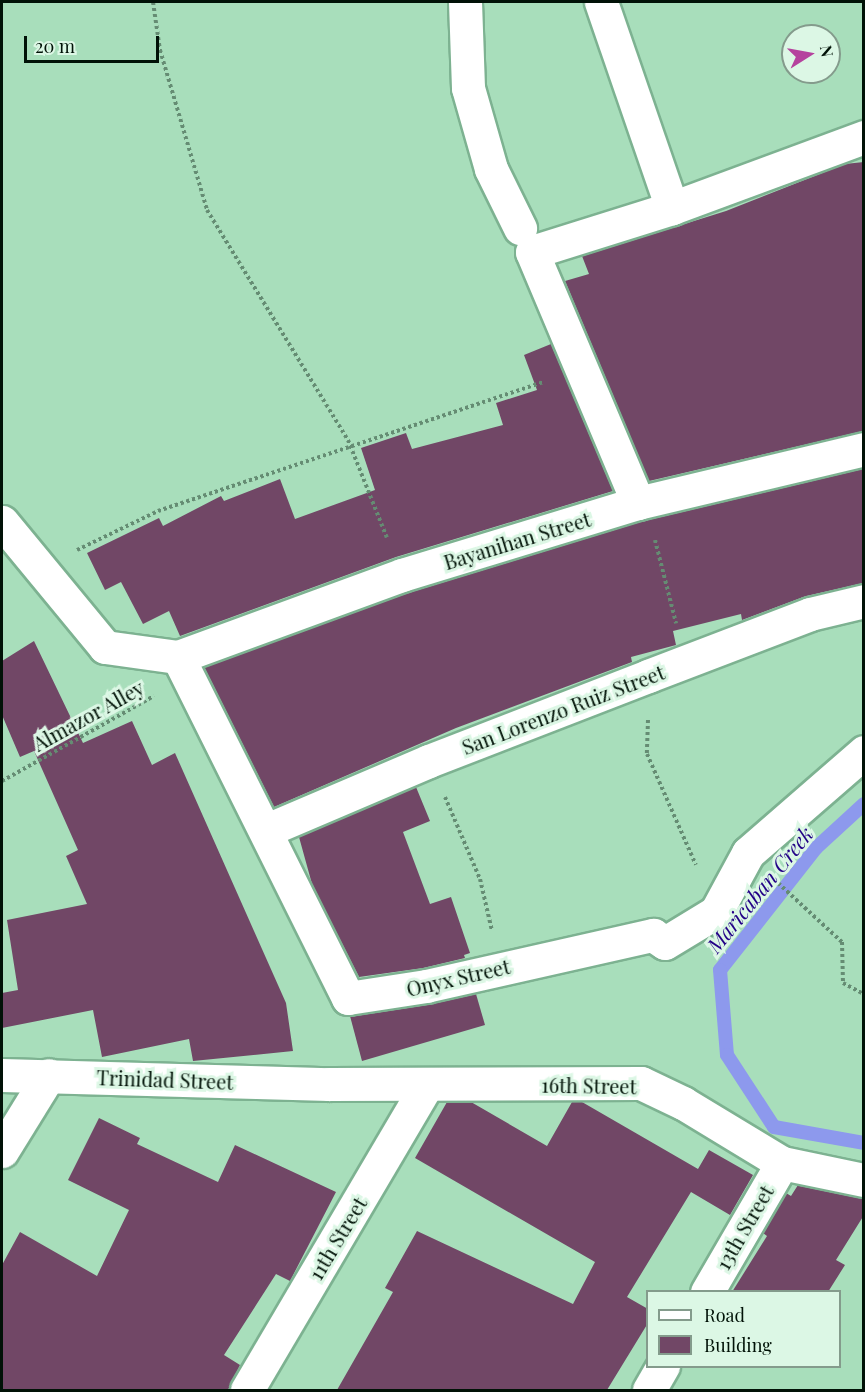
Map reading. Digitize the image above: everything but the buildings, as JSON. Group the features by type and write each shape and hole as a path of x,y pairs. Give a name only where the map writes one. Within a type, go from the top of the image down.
{"street":[{"path":"465,2 468,88 491,170 526,240 641,502"},
{"path":"601,2 672,208"},
{"path":"526,240 672,208 864,137"},
{"name":"Bayanihan Street","path":"182,666 402,575 641,502 864,449"},
{"path":"2,522 22,562 105,647 182,666"},
{"name":"San Lorenzo Ruiz Street","path":"267,830 429,761 648,675 810,614 864,601"},
{"name":"Onyx Street","path":"182,666 267,830 348,998 426,986 500,967 653,935 665,944 716,912 748,853 864,752"},
{"path":"2,1151 49,1075"},
{"name":"Trinidad Street","path":"2,1076 49,1075 329,1084"},
{"name":"16th Street","path":"329,1084 641,1083 683,1103 782,1163 864,1180"},
{"name":"11th Street","path":"247,1390 427,1085"},
{"name":"13th Street","path":"708,1290 782,1163"},
{"path":"649,1390 662,1368"}],"path":[{"path":"153,2 160,50 207,210 350,445 402,575"},
{"path":"22,562 158,511 350,445 584,369"},
{"path":"641,502 686,662"},
{"name":"Almazor Alley","path":"2,781 143,704 182,666"},
{"path":"648,675 648,754 716,912"},
{"path":"429,761 480,879 500,967"},
{"path":"772,878 842,942 843,983 864,994"}],"waterway":[{"name":"Maricaban Creek","path":"864,804 816,848 720,970 727,1055 774,1127 864,1143"}]}
